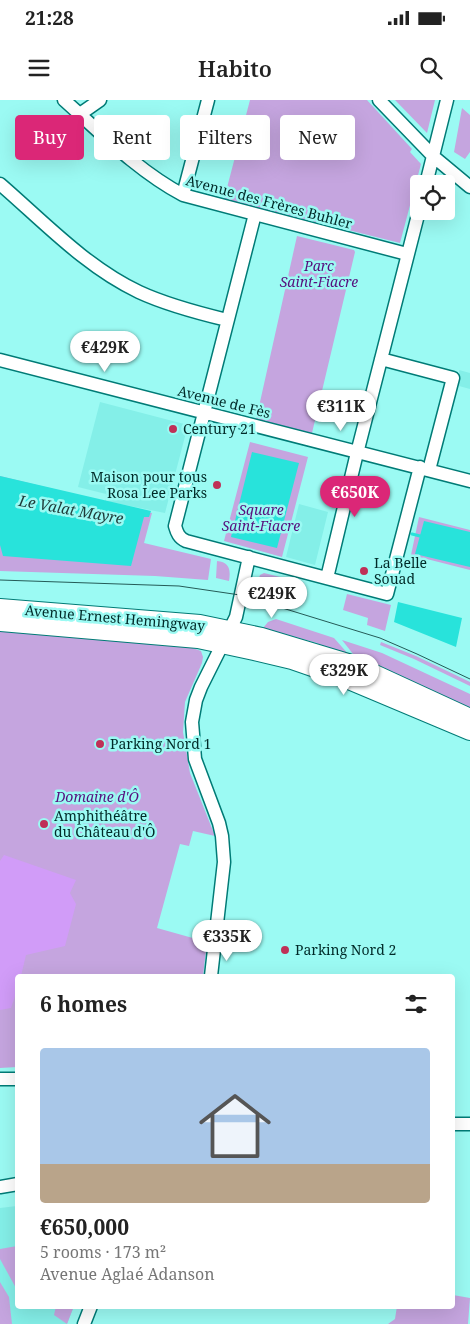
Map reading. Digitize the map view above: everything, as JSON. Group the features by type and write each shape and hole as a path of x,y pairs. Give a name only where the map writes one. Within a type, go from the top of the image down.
{"main road":[{"name":"Avenue Ernest Hemingway","path":"0,608 174,621 229,630 282,643 355,665 470,718"},
{"name":"Avenue Ernest Hemingway","path":"0,622 198,639 229,630 292,660 344,678 470,731"}],"street":[{"name":"Avenue des Frères Buhler","path":"64,100 145,172 183,196 407,254"},
{"path":"80,114 100,100"},
{"path":"183,196 208,100"},
{"path":"379,100 434,157 470,187"},
{"path":"429,175 447,100"},
{"path":"0,184 89,261 138,292 167,303 227,320"},
{"path":"255,214 175,526 181,539 387,594 453,378 381,360"},
{"path":"327,578 416,220"},
{"name":"Avenue de Fès","path":"0,360 470,481"},
{"path":"211,974 224,862 219,822 195,759 192,722 196,700 201,687 229,630 249,557"},
{"path":"0,1079 15,1079"},
{"path":"455,1124 470,1124"},
{"path":"0,1187 15,1184"},
{"path":"84,1324 90,1309"}],"shaded area":[{"path":"459,370 470,373 470,389 459,386"},
{"path":"100,402 188,425 165,513 105,501 106,494 78,487"},
{"path":"299,504 328,512 315,565 286,557"},
{"path":"4,855 76,880 70,893 76,904 65,946 26,955 21,974 15,974 15,996 11,1008 0,1010 0,861"},
{"path":"15,1206 15,1309 73,1309 67,1324 0,1324 0,1208"}],"green space":[{"name":"Parc Saint-Fiacre","path":"250,100 367,100 412,149 410,152 421,164 418,175 410,175 410,205 400,243 224,199 234,160 270,160 270,115 246,115"},
{"path":"395,100 435,100 427,133"},
{"path":"462,108 470,115 470,152 465,159 454,152"},
{"name":"Parc Saint-Fiacre","path":"297,236 354,250 355,252 312,433 256,420"},
{"name":"Square Saint-Fiacre","path":"250,442 308,457 282,557 224,541"},
{"path":"0,476 152,513 144,543 211,559 208,580 155,576 0,571"},
{"path":"419,517 470,530 470,570 411,555"},
{"path":"217,561 227,565 230,573 229,581 216,578"},
{"path":"264,573 304,583 300,596 278,590 277,593 256,586 260,575"},
{"path":"347,594 391,605 385,631 367,625 368,618 343,610"},
{"path":"276,619 334,638 350,656 332,653 317,643 263,628 268,622"},
{"name":"Domaine d'Ô","path":"0,630 190,647 201,651 202,663 185,702 183,732 190,773 215,836 193,831 189,846 180,844 157,928 207,942 203,974 15,974 15,1067 0,1068"},
{"path":"342,640 382,653 470,694 470,715 374,666 375,663 368,660 367,663 357,659"},
{"path":"381,642 416,656 470,682 470,686 380,645"},
{"path":"15,1246 15,1286 0,1259 0,1249"},
{"path":"0,1282 9,1297 12,1324 0,1324"},
{"path":"455,1295 470,1298 468,1324 388,1324 395,1319 397,1309 455,1309"},
{"path":"55,1309 73,1309 67,1324 54,1315"}],"water":[{"name":"Square Saint-Fiacre","path":"252,452 299,463 277,548 231,537"},
{"name":"Le Valat Mayre","path":"0,476 151,511 149,517 144,517 131,566 3,556 0,545"},
{"path":"424,521 470,532 470,567 415,554"},
{"path":"398,602 462,618 456,647 394,622"}],"waterway":[{"path":"412,534 424,537"}],"tram line":[{"path":"0,580 179,586 240,595 380,638 470,679"}],"place":[{"name":"Century 21","path":"173,429"},
{"name":"Maison pour tous Rosa Lee Parks","path":"217,485"},
{"name":"La Belle Souad","path":"364,571"},
{"name":"Parking Nord 1","path":"100,744"},
{"name":"Amphithéâtre du Château d'Ô","path":"44,824"},
{"name":"Parking Nord 2","path":"285,950"}]}
